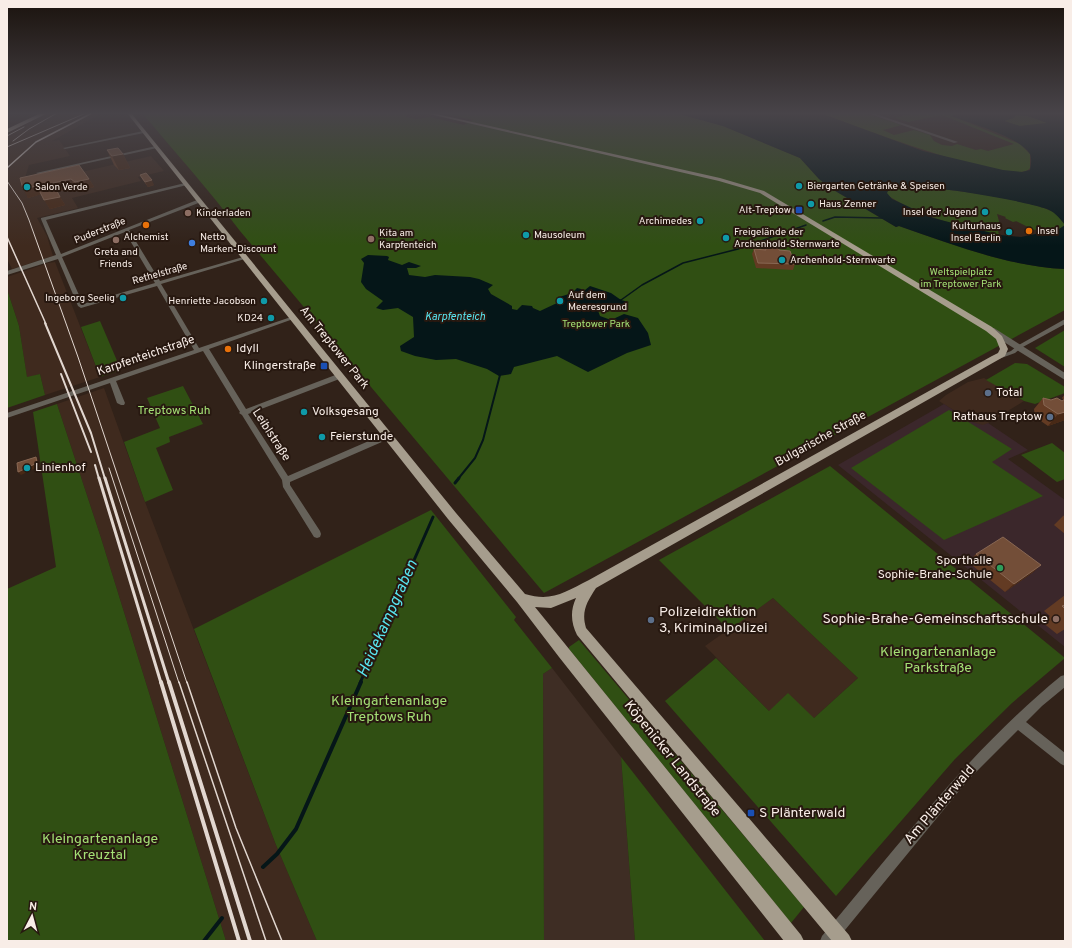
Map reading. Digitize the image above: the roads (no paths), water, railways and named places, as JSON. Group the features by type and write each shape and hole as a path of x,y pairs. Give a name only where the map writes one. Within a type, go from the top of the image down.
{"main road":[{"name":"Am Treptower Park","path":"164,157 452,516 521,598"},
{"path":"621,157 738,184 770,195 989,329 999,338 1004,349 1002,354 995,358"},
{"name":"Bulgarische Straße","path":"521,598 536,604 551,604 593,584 995,358"},
{"name":"Bulgarische Straße","path":"581,631 577,616 579,605 586,592 593,584"},
{"name":"Köpenicker Landstraße","path":"521,598 563,653 795,941"},
{"name":"Köpenicker Landstraße","path":"581,631 835,937"}],"street":[{"path":"38,173 110,157"},
{"path":"60,256 44,219 185,184"},
{"name":"Puderstraße","path":"7,273 60,256 199,201"},
{"name":"Leiblstraße","path":"126,230 201,349 243,413 252,423 286,480 286,485 317,534"},
{"name":"Rethelstraße","path":"60,256 81,306 245,258"},
{"name":"Karpfenteichstraße","path":"7,416 293,318"},
{"name":"Bulgarische Straße","path":"995,358 1013,352 1019,347 1065,321"},
{"path":"989,329 1065,376"},
{"path":"243,413 340,376"},
{"path":"112,379 121,403"},
{"path":"286,480 388,436"},
{"name":"Am Plänterwald","path":"835,937 964,776 1017,722 1065,680"},
{"path":"1017,722 1065,760"}],"water":[{"path":"798,157 949,157 1003,170 1022,172 1030,170 1031,157 1065,157 1065,225 1065,269 1022,264 1001,259 981,254 899,226 896,227 832,189 819,179","holes":["919,187 965,192 1012,200 1051,211 1065,225 1059,229 1021,237 1000,235 933,218 892,199 887,193 889,189"]},
{"name":"Karpfenteich","path":"368,255 387,256 389,257 388,260 402,265 409,262 421,266 416,268 407,268 409,275 425,277 435,275 470,277 479,279 493,285 488,289 491,294 512,306 512,309 517,310 522,305 532,306 540,311 557,303 556,298 572,293 577,288 585,290 590,286 611,293 621,300 629,302 605,305 597,308 600,316 611,320 624,314 638,318 648,333 651,345 627,353 588,372 557,356 514,367 511,374 499,376 487,369 456,359 436,360 415,356 401,351 400,346 414,337 413,317 398,308 383,310 376,308 383,301 366,289 361,282 364,263 361,259"}],"waterway":[{"name":"Heidekampgraben","path":"823,221 835,217 882,218"},
{"name":"Heidekampgraben","path":"618,300 621,300 642,285 683,263 738,249 806,225"},
{"name":"Heidekampgraben","path":"458,479 475,458 483,440 500,375"},
{"name":"Heidekampgraben","path":"455,483 459,478"},
{"name":"Heidekampgraben","path":"360,683 433,517"},
{"name":"Heidekampgraben","path":"263,867 277,854 296,829 361,682"},
{"name":"Heidekampgraben","path":"204,941 222,918"}],"tram line":[{"path":"7,181 22,203 29,220 78,357 187,683"},
{"path":"109,468 179,683"},
{"path":"179,682 266,941"},
{"path":"187,682 236,828 282,941"}],"railway":[{"path":"7,168 19,157"},
{"path":"7,237 46,324"},
{"path":"45,323 91,433 105,479"},
{"path":"61,374 91,452"},
{"path":"95,465 99,479"},
{"path":"99,478 161,683"},
{"path":"105,478 169,683"},
{"path":"161,682 239,941"},
{"path":"169,682 250,941"}],"place":[{"name":"Biergarten Getränke & Speisen","path":"799,186"},
{"name":"Salon Verde","path":"27,187"},
{"name":"Haus Zenner","path":"811,204"},
{"name":"Alt-Treptow","path":"799,210"},
{"name":"Insel der Jugend","path":"985,212"},
{"name":"Kinderladen","path":"188,213"},
{"name":"Archimedes","path":"700,221"},
{"name":"Alchemist","path":"146,225"},
{"name":"Insel","path":"1029,231"},
{"name":"Kulturhaus Insel Berlin","path":"1009,232"},
{"name":"Mausoleum","path":"526,235"},
{"name":"Freigelände der Archenhold-Sternwarte","path":"726,238"},
{"name":"Kita am Karpfenteich","path":"371,239"},
{"name":"Greta and Friends","path":"116,240"},
{"name":"Netto Marken-Discount","path":"192,243"},
{"name":"Archenhold-Sternwarte","path":"782,260"},
{"name":"Ingeborg Seelig","path":"123,298"},
{"name":"Henriette Jacobson","path":"264,301"},
{"name":"Auf dem Meeresgrund","path":"560,301"},
{"name":"KD24","path":"271,318"},
{"name":"Idyll","path":"228,349"},
{"name":"Klingerstraße","path":"324,366"},
{"name":"Total","path":"988,393"},
{"name":"Volksgesang","path":"304,412"},
{"name":"Rathaus Treptow","path":"1050,417"},
{"name":"Feierstunde","path":"322,437"},
{"name":"Linienhof","path":"27,468"},
{"name":"Sporthalle Sophie-Brahe-Schule","path":"1000,568"},
{"name":"Sophie-Brahe-Gemeinschaftsschule","path":"1056,619"},
{"name":"Polizeidirektion 3, Kriminalpolizei","path":"651,620"},
{"name":"S Plänterwald","path":"751,813"}],"park label":[{"name":"Weltspielplatz im Treptower Park","path":"961,278"},
{"name":"Treptower Park","path":"596,324"},
{"name":"Treptows Ruh","path":"174,411"},
{"name":"Kleingartenanlage Parkstraße","path":"938,660"},
{"name":"Kleingartenanlage Treptows Ruh","path":"389,710"},
{"name":"Kleingartenanlage Kreuztal","path":"100,848"}]}
